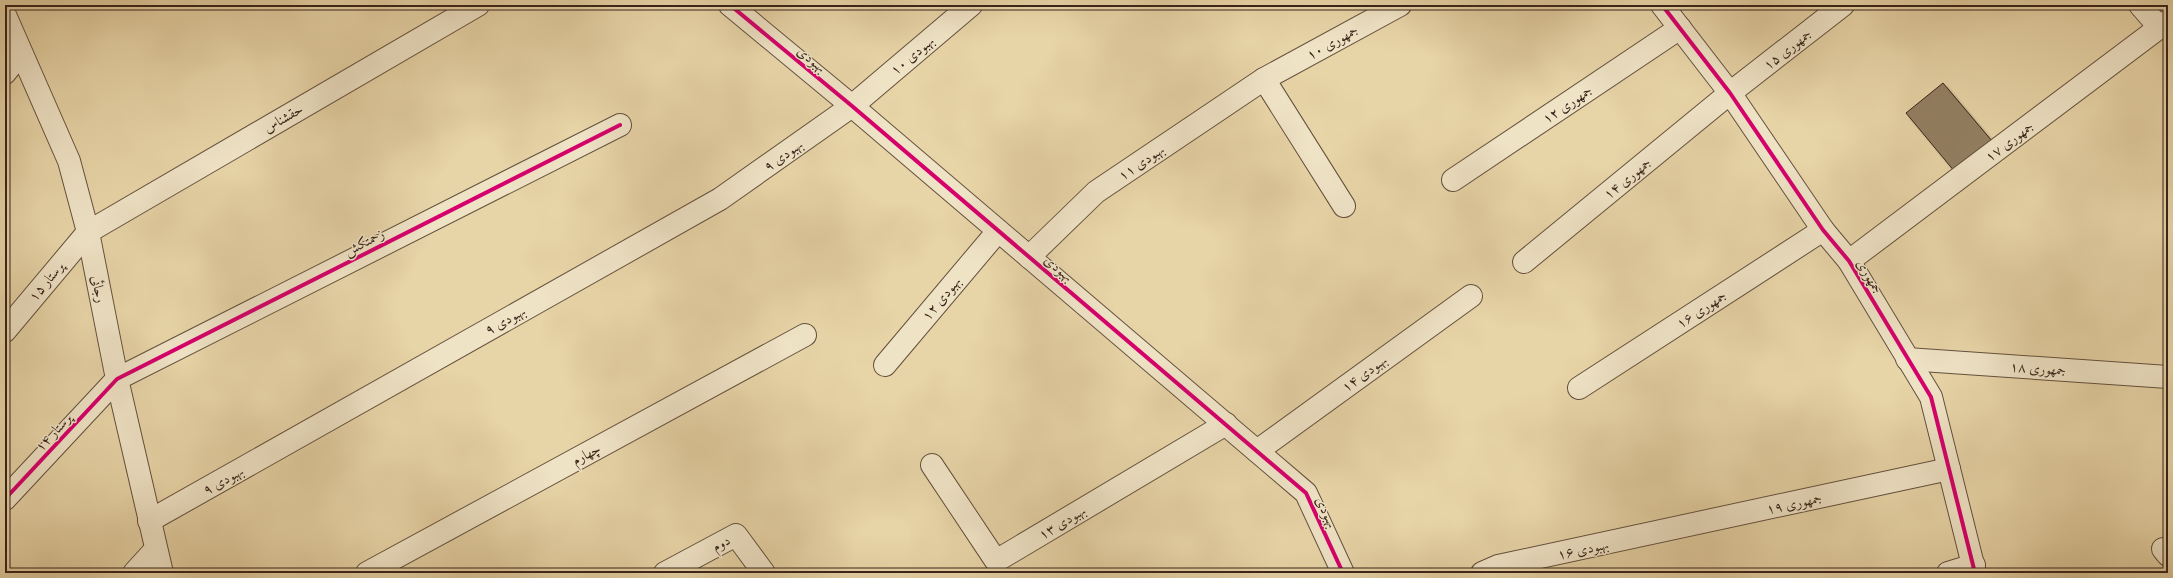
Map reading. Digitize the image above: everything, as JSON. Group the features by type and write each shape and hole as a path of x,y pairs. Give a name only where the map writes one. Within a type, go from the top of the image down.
{"street":[{"name":"حقشناس","path":"88,232 478,5"},
{"name":"بهبودی","path":"730,5 852,106 1306,492 1343,573"},
{"name":"بهبودی ۱۰","path":"852,106 971,5"},
{"name":"جمهوری ۱۰","path":"1264,79 1400,5"},
{"name":"جمهوری","path":"1662,5 1730,93 1823,230 1849,261 1907,359 1932,397 1975,569"},
{"name":"جمهوری ۱۵","path":"1730,93 1843,5"},
{"path":"2140,5 2164,25"},
{"name":"رجائی","path":"5,15 69,161 88,232 117,379 155,550 162,573"},
{"name":"جمهوری ۱۷","path":"1849,261 2164,25"},
{"name":"جمهوری ۱۲","path":"1453,180 1680,28"},
{"path":"5,73 22,53"},
{"path":"1264,79 1344,206"},
{"name":"بهبودی ۱۱","path":"1029,257 1096,192 1264,79"},
{"name":"جمهوری ۱۴","path":"1524,262 1730,93"},
{"name":"بهبودی ۹","path":"149,521 720,199 852,106"},
{"name":"زحمتکش","path":"117,379 620,125"},
{"name":"جمهوری ۱۶","path":"1580,388 1823,230"},
{"name":"بهبودی ۱۲","path":"885,365 998,231"},
{"name":"پرستار ۱۵","path":"5,331 88,232"},
{"name":"بهبودی ۱۴","path":"1257,450 1471,296"},
{"name":"چهارم","path":"367,573 805,335"},
{"name":"جمهوری ۱۸","path":"1907,359 2168,377"},
{"name":"پرستار ۱۴","path":"5,499 117,379"},
{"name":"بهبودی ۱۳","path":"932,465 996,561 1226,424"},
{"name":"جمهوری ۱۹","path":"1639,537 1949,469"},
{"name":"دوم","path":"665,573 736,535 764,573"},
{"name":"بهبودی ۱۶","path":"1482,573 1498,566 1639,537"},
{"path":"134,573 155,550"},
{"path":"1948,573 1975,569"}],"building":[{"path":"1943,83 1992,141 1955,172 1906,113"}],"cycle path":[{"path":"730,5 852,106 1306,493 1343,573"},
{"path":"1662,5 1730,93 1823,230 1849,261 1931,397 1975,573"},
{"path":"5,499 117,379 620,125"}]}
